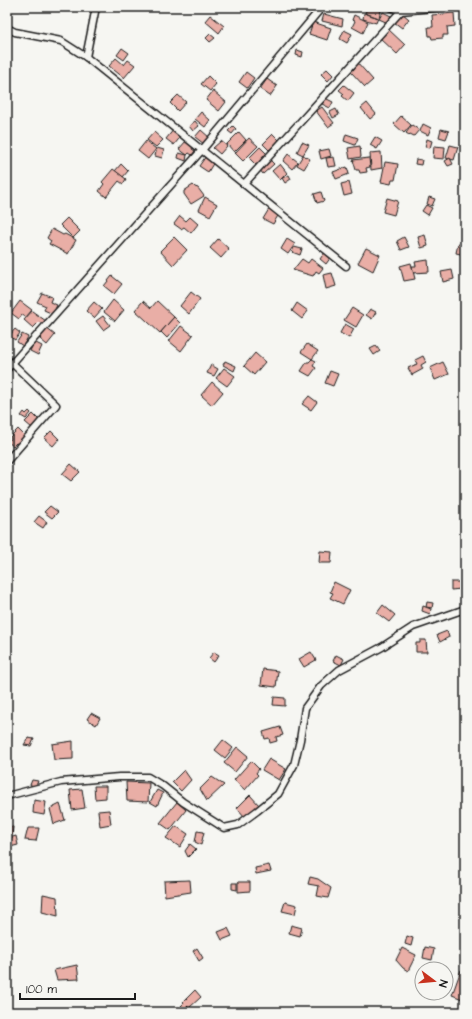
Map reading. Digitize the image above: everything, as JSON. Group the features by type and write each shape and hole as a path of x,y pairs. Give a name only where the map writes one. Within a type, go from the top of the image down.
{"street":[{"path":"86,57 96,7"},
{"path":"7,369 202,150 322,7"},
{"path":"392,7 401,11 444,7"},
{"path":"244,184 401,11"},
{"path":"7,28 15,32 61,41 86,57 346,266"},
{"path":"7,461 56,405 12,363"},
{"path":"7,796 61,782 119,777 148,778 164,786 183,802 224,828 238,825 278,794 294,765 305,708 321,686 339,670 382,647 413,627 465,609"}],"building":[{"path":"279,7 291,7 291,10 279,10"},
{"path":"368,7 382,7 379,18 365,13"},
{"path":"383,12 391,16 388,23 379,19"},
{"path":"364,13 378,18 376,23 363,19"},
{"path":"402,13 409,19 402,28 394,22"},
{"path":"454,13 455,26 447,27 448,35 443,35 443,38 432,39 431,36 429,36 428,27 433,27 432,15"},
{"path":"324,14 343,19 342,26 322,21"},
{"path":"210,15 224,26 219,33 205,21"},
{"path":"354,15 368,22 363,33 352,27 355,21 352,20"},
{"path":"313,22 331,28 327,40 309,34"},
{"path":"387,28 405,45 397,54 379,37"},
{"path":"344,30 352,34 347,43 340,39"},
{"path":"210,34 215,38 210,42 206,38"},
{"path":"122,48 129,53 124,60 117,55"},
{"path":"297,50 303,52 302,57 296,55"},
{"path":"116,58 124,65 128,60 135,65 124,78 109,66"},
{"path":"357,62 373,80 365,87 351,72 355,68 352,65"},
{"path":"327,69 333,75 328,81 321,74"},
{"path":"246,72 254,78 247,88 239,82"},
{"path":"208,76 216,84 210,91 201,84"},
{"path":"267,79 277,86 270,96 260,89"},
{"path":"344,85 354,93 348,101 342,96 344,94 339,90"},
{"path":"213,91 226,102 219,111 206,100"},
{"path":"178,95 186,102 178,111 170,103"},
{"path":"325,98 333,102 330,108 322,104"},
{"path":"367,103 376,114 370,119 361,108"},
{"path":"322,107 334,123 328,127 316,111"},
{"path":"336,109 339,115 333,118 330,112"},
{"path":"201,112 210,120 205,127 195,119"},
{"path":"401,116 411,125 404,133 394,124"},
{"path":"195,121 199,126 193,131 189,126"},
{"path":"423,124 431,128 428,135 420,131"},
{"path":"412,125 419,130 414,136 406,133"},
{"path":"233,126 236,129 232,134 228,131"},
{"path":"174,129 182,135 174,145 166,139"},
{"path":"441,129 449,131 446,139 439,137"},
{"path":"201,130 210,138 204,144 195,137"},
{"path":"154,132 163,140 156,147 147,140"},
{"path":"239,132 246,140 234,152 227,144"},
{"path":"273,134 279,140 269,150 263,144"},
{"path":"346,134 358,138 355,145 344,141"},
{"path":"375,137 382,141 377,149 370,145"},
{"path":"249,138 258,146 243,161 235,153"},
{"path":"427,139 432,141 430,148 425,147"},
{"path":"146,141 156,149 148,159 138,151"},
{"path":"186,141 195,151 192,155 189,153 187,155 179,149"},
{"path":"221,141 227,146 220,154 213,148"},
{"path":"302,142 309,145 303,155 297,152"},
{"path":"450,145 458,147 454,160 446,158"},
{"path":"360,146 361,157 350,159 348,148"},
{"path":"434,146 445,147 444,159 433,158"},
{"path":"260,147 267,154 256,165 249,158"},
{"path":"157,148 164,150 162,158 155,156"},
{"path":"329,149 331,156 321,159 319,151"},
{"path":"381,152 382,168 371,170 370,153"},
{"path":"179,153 187,155 186,161 178,158"},
{"path":"288,154 298,162 292,169 283,161"},
{"path":"303,155 310,159 304,169 297,165"},
{"path":"206,156 214,162 208,172 199,166"},
{"path":"334,157 336,166 328,167 326,158"},
{"path":"369,158 370,167 366,168 367,172 360,173 359,170 356,170 353,160"},
{"path":"450,158 453,164 448,166 445,161"},
{"path":"416,159 422,160 421,165 415,164"},
{"path":"270,160 274,164 263,174 259,169"},
{"path":"465,160 465,170 461,169"},
{"path":"385,162 398,164 395,180 392,180 391,184 381,182"},
{"path":"121,164 128,171 123,177 115,171"},
{"path":"280,164 287,173 280,180 272,171"},
{"path":"347,167 349,174 336,179 333,172"},
{"path":"113,169 126,179 123,184 119,181 106,197 99,191 104,184 102,182"},
{"path":"289,175 291,179 285,183 282,178"},
{"path":"349,182 352,194 344,196 341,184"},
{"path":"193,185 198,188 204,196 191,204 184,194 184,191"},
{"path":"321,192 324,201 317,203 314,194"},
{"path":"205,197 217,204 210,216 199,210"},
{"path":"429,197 435,199 432,206 427,204"},
{"path":"387,198 398,201 394,215 383,212"},
{"path":"426,205 432,208 428,215 422,211"},
{"path":"269,209 279,214 273,224 263,219"},
{"path":"180,216 186,221 190,217 198,224 191,233 184,227 181,229 174,224"},
{"path":"67,218 80,231 73,238 60,225"},
{"path":"52,229 76,240 68,254 49,244 51,241 47,238"},
{"path":"425,235 428,246 421,248 418,237"},
{"path":"174,237 187,250 173,265 160,251"},
{"path":"404,237 409,247 401,250 397,241"},
{"path":"218,239 229,249 221,258 210,248"},
{"path":"287,239 295,244 288,254 281,249"},
{"path":"458,244 465,246 465,255 456,253"},
{"path":"294,247 302,249 300,255 292,252"},
{"path":"366,248 380,255 373,271 358,263"},
{"path":"325,252 331,257 326,264 320,259"},
{"path":"302,259 308,263 311,259 323,268 319,273 316,271 313,276 293,270"},
{"path":"428,260 429,272 413,273 412,266 416,266 415,262"},
{"path":"411,263 415,279 404,281 400,266"},
{"path":"452,270 454,279 443,282 441,272"},
{"path":"332,273 336,286 326,289 323,275"},
{"path":"112,276 122,284 114,294 104,286"},
{"path":"191,292 200,299 189,314 180,306"},
{"path":"42,293 52,297 50,302 57,305 53,314 44,310 46,306 37,302"},
{"path":"113,300 124,310 115,321 104,312"},
{"path":"20,301 32,310 26,317 22,315 19,319 11,313"},
{"path":"143,301 151,308 157,301 174,317 160,333 135,310"},
{"path":"94,302 102,309 94,318 86,311"},
{"path":"297,303 308,311 302,319 292,311"},
{"path":"352,308 363,315 356,327 344,320"},
{"path":"370,309 376,312 372,319 366,315"},
{"path":"32,311 46,321 43,325 39,322 33,328 24,320"},
{"path":"103,316 110,325 103,330 96,321"},
{"path":"174,317 180,323 167,338 161,332"},
{"path":"345,324 354,329 349,338 340,333"},
{"path":"181,326 193,335 181,351 169,341"},
{"path":"46,328 55,335 47,345 40,339 41,338 39,336"},
{"path":"15,329 20,333 15,340 9,336"},
{"path":"22,334 28,337 23,346 17,342"},
{"path":"34,342 42,346 38,355 30,351"},
{"path":"307,344 318,351 312,359 301,352"},
{"path":"376,346 380,351 374,355 370,349"},
{"path":"255,353 265,362 254,375 244,366"},
{"path":"423,356 426,362 421,365 423,369 412,375 408,368 417,364 415,360"},
{"path":"312,359 316,361 313,366 316,368 310,376 301,371 307,362"},
{"path":"225,361 236,366 234,371 223,365"},
{"path":"443,362 449,374 435,380 430,368"},
{"path":"211,365 218,369 214,376 207,373"},
{"path":"224,368 235,376 227,386 216,378"},
{"path":"330,371 338,374 333,386 325,383"},
{"path":"212,382 223,392 212,405 201,395"},
{"path":"309,396 317,402 311,410 302,404"},
{"path":"29,411 31,413 26,419 21,416 24,412 26,414"},
{"path":"33,414 39,420 32,428 25,422"},
{"path":"18,429 25,436 18,444 16,443 13,446 8,442 11,439 10,437"},
{"path":"51,431 59,439 53,446 44,438"},
{"path":"71,464 80,472 71,481 62,474"},
{"path":"50,506 58,512 52,518 44,512"},
{"path":"39,516 47,522 43,528 34,522"},
{"path":"320,551 332,552 331,563 319,563"},
{"path":"334,582 350,590 343,604 330,598 333,593 330,592"},
{"path":"451,582 460,582 461,589 451,590"},
{"path":"427,602 433,603 432,608 426,607"},
{"path":"383,605 395,615 389,622 377,613"},
{"path":"423,606 431,609 430,614 422,611"},
{"path":"447,631 449,637 440,642 437,635"},
{"path":"420,640 426,640 427,652 416,652 416,643 420,643"},
{"path":"214,652 219,655 214,662 209,658"},
{"path":"311,652 316,660 304,667 299,659"},
{"path":"336,655 344,659 341,665 333,661"},
{"path":"263,669 278,671 276,687 261,685"},
{"path":"274,697 285,698 285,706 273,705"},
{"path":"91,713 100,718 96,725 87,719"},
{"path":"280,727 283,735 276,737 277,741 270,743 269,738 265,739 263,732"},
{"path":"28,738 34,739 31,746 24,745"},
{"path":"223,740 233,748 225,758 215,750"},
{"path":"73,741 73,759 54,760 52,744"},
{"path":"237,747 248,756 235,772 224,763"},
{"path":"269,759 286,769 279,780 262,770"},
{"path":"251,761 259,769 256,773 258,775 245,790 234,780"},
{"path":"184,770 191,780 181,791 172,782"},
{"path":"212,777 224,785 207,801 200,789"},
{"path":"32,780 38,781 36,786 30,785"},
{"path":"126,782 149,783 148,802 127,801"},
{"path":"94,786 106,786 106,798 95,799"},
{"path":"82,789 85,808 72,810 70,790"},
{"path":"157,790 163,793 157,806 150,802"},
{"path":"250,795 259,805 245,817 237,808"},
{"path":"34,800 46,802 44,815 33,813"},
{"path":"177,802 186,810 170,830 160,823"},
{"path":"60,804 65,820 54,824 50,809"},
{"path":"109,810 111,824 100,826 98,811"},
{"path":"7,826 13,827 12,835 7,835"},
{"path":"176,826 188,834 180,847 166,838"},
{"path":"28,828 39,828 36,841 25,840"},
{"path":"197,831 204,832 201,845 195,842"},
{"path":"16,836 18,845 10,847 9,838"},
{"path":"190,844 196,849 188,857 185,851"},
{"path":"269,865 271,871 256,874 255,868"},
{"path":"310,877 318,879 331,888 328,898 317,896 319,886 308,884"},
{"path":"190,880 191,892 165,896 164,881"},
{"path":"238,882 250,882 250,891 238,892"},
{"path":"232,883 237,883 237,890 232,889"},
{"path":"43,894 57,897 58,916 42,912"},
{"path":"285,902 297,905 295,914 282,911"},
{"path":"291,925 302,928 300,936 289,933"},
{"path":"228,928 232,936 222,940 218,932"},
{"path":"407,936 413,938 411,946 405,944"},
{"path":"425,947 434,949 432,960 423,958"},
{"path":"197,948 203,958 199,961 193,951"},
{"path":"402,948 416,955 408,971 396,960"},
{"path":"77,965 79,979 57,980 54,970"},
{"path":"461,970 465,971 465,1000 454,996 454,989"},
{"path":"195,990 201,997 189,1008 187,1006 184,1009 181,1006 184,1003 183,1002"}]}
